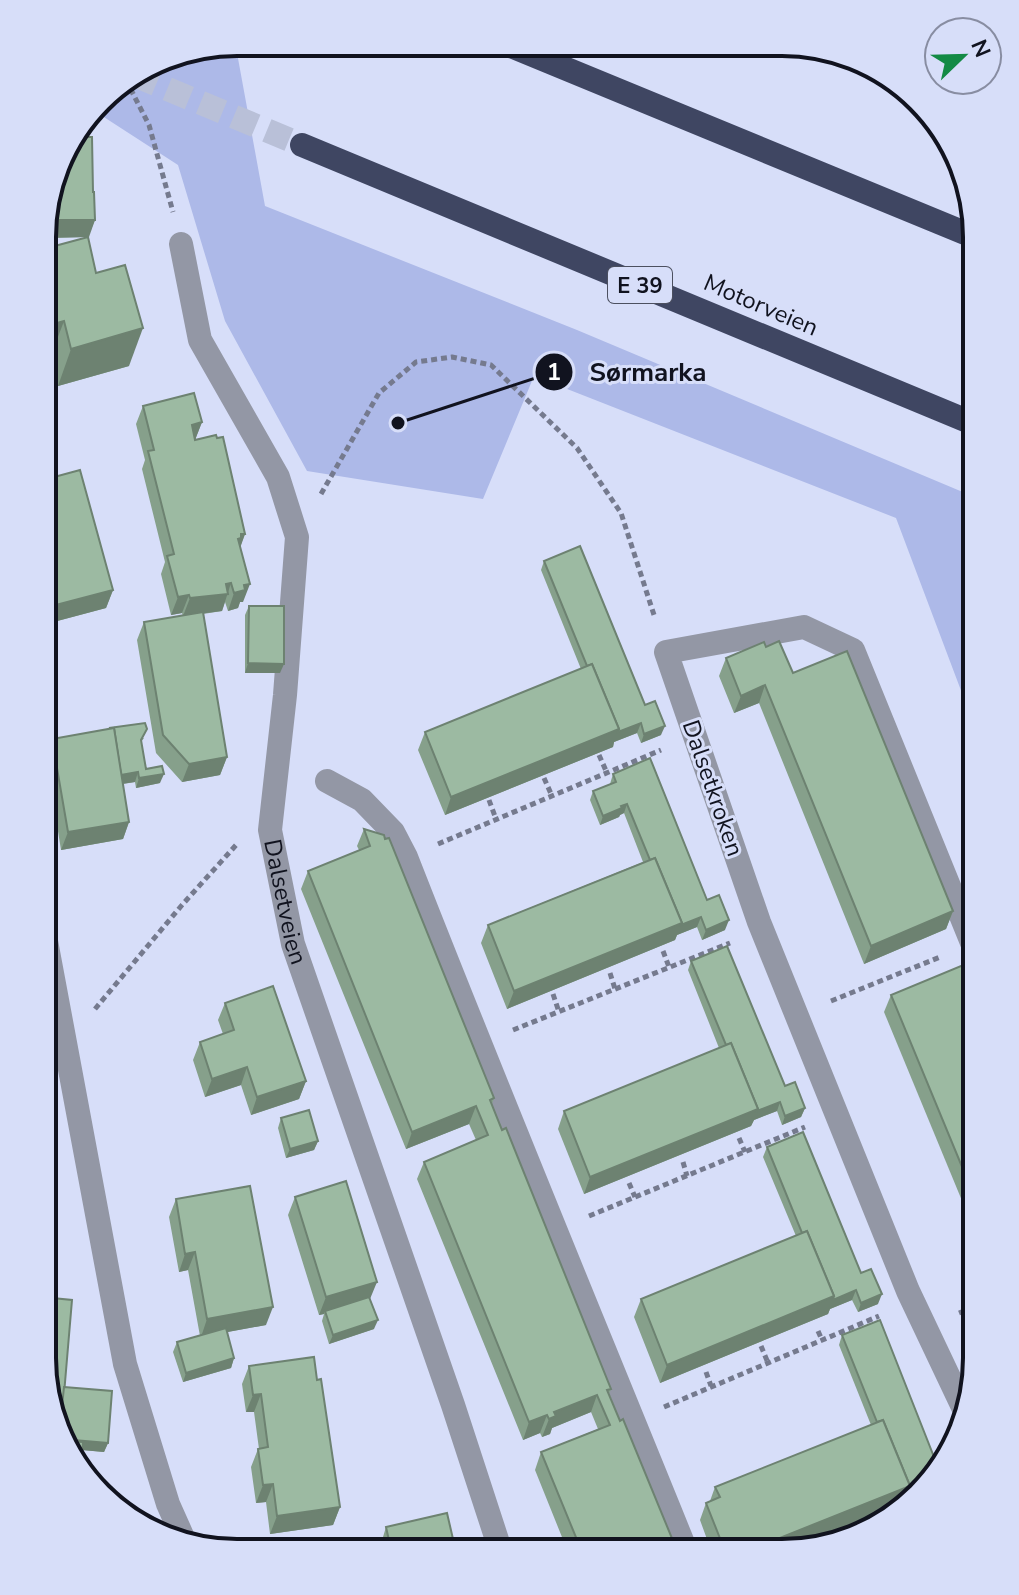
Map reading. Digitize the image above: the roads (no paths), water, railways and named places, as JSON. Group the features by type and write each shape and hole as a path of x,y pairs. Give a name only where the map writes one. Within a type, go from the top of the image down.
{"highway":[{"path":"535,56 963,232"},
{"name":"Motorveien","path":"302,145 963,419"}],"street":[{"name":"Dalsetveien","path":"181,244 200,340 278,477 297,537 285,695 270,830 293,944 497,1539"},
{"name":"Dalsetkroken","path":"959,1398 908,1291 759,922 666,652 804,627 853,650 963,922"},
{"path":"327,781 362,800 393,832 406,857 681,1539"},
{"path":"56,996 125,1364 168,1504 179,1529"}],"tunnel":[{"path":"147,80 302,145"}],"place":[{"name":"Sørmarka","path":"398,423"}]}
